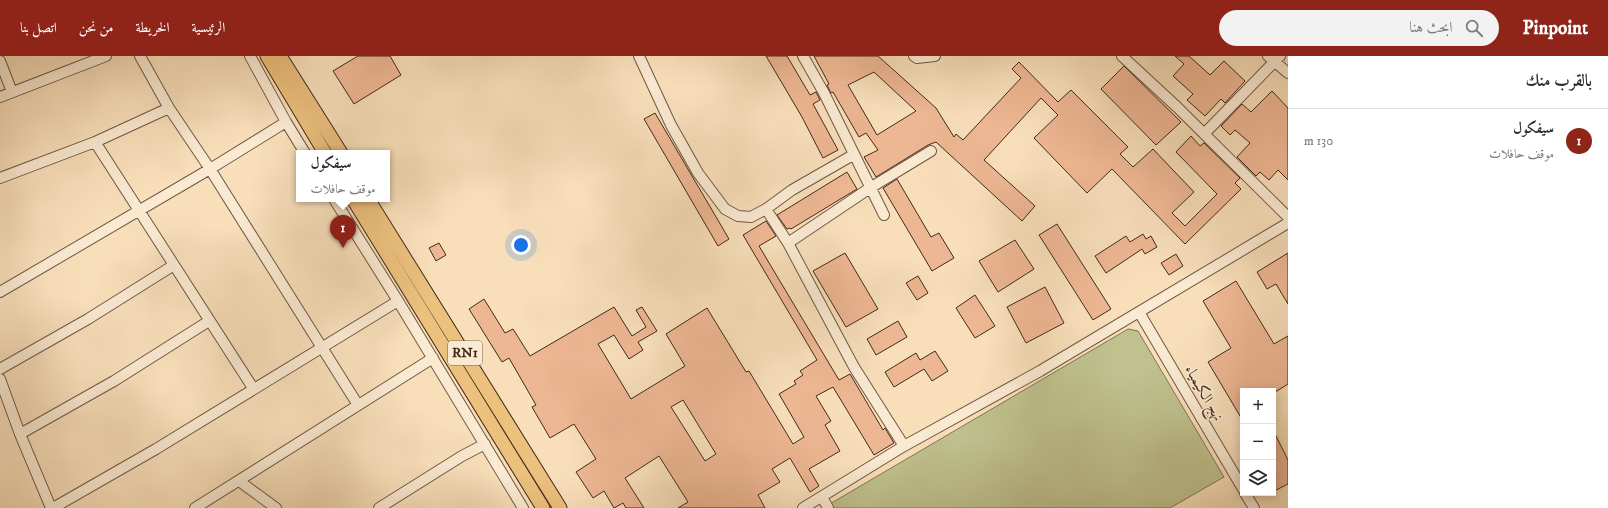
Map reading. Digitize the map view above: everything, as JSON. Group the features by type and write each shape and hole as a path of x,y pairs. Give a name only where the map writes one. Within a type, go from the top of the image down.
{"main road":[{"path":"267,56 323,150"},
{"path":"280,56 339,150"},
{"name":"RN1","path":"355,202 543,508"},
{"name":"RN1","path":"370,202 560,508"}],"street":[{"path":"0,97 106,56"},
{"path":"140,56 169,108 210,169 358,405"},
{"path":"250,56 303,150"},
{"path":"639,56 671,125 698,173 725,209 738,216 751,217 766,209 792,190 853,155"},
{"path":"803,56 824,93 853,155 884,215"},
{"path":"914,56 917,58 935,56"},
{"path":"1122,56 1288,217"},
{"path":"1204,134 1274,58 1288,73"},
{"path":"0,61 12,92"},
{"path":"0,178 95,142 169,108"},
{"path":"0,292 140,211 286,122"},
{"path":"95,142 253,388"},
{"path":"788,243 870,188 931,151"},
{"path":"336,202 433,358 523,508"},
{"path":"766,209 788,243 854,367 904,446"},
{"path":"803,508 904,446 1040,371 1288,223"},
{"path":"0,369 88,318 174,265"},
{"path":"0,379 20,434 52,508 156,449 253,388 398,301"},
{"name":"نهج الكيمياء","path":"1139,312 1240,484"},
{"path":"20,434 114,381 209,321"},
{"path":"195,508 433,358"},
{"path":"379,508 462,456 485,444"},
{"path":"239,481 276,508"},
{"path":"1247,496 1254,508"},
{"path":"822,497 828,508"}],"green space":[{"path":"1128,329 1138,331 1224,477 1170,508 823,508"}],"building":[{"path":"358,56 390,56 401,75 354,104 333,71"},
{"path":"766,56 787,56 810,95 816,92 820,100 813,104 838,150 823,158 802,117"},
{"path":"814,56 878,56 936,108 954,137 956,134 963,140 1021,78 1012,69 1019,62 1058,102 1071,90 1128,147 1120,154 1133,167 1153,149 1194,192 1172,213 1185,226 1217,194 1176,152 1191,136 1200,146 1204,143 1240,178 1235,183 1241,189 1185,244 1112,169 1087,193 1034,138 1058,115 1041,98 984,160 1035,206 1022,221 936,142 928,145 876,177 864,157 878,150 866,133 859,137 833,92 831,93 827,85 829,84","holes":["874,72 916,111 877,135 848,85"]},
{"path":"1175,56 1189,56 1210,75 1224,61 1245,81 1225,103 1221,99 1205,116 1187,100 1193,94 1173,76 1184,64"},
{"path":"1124,66 1181,122 1156,145 1101,89"},
{"path":"1272,91 1288,108 1288,180 1278,170 1269,180 1260,172 1256,176 1237,157 1250,143 1235,130 1230,135 1221,126 1242,104 1251,112"},
{"path":"655,113 729,239 718,246 644,119"},
{"path":"847,172 857,189 791,229 787,229 777,215"},
{"path":"897,179 931,237 939,233 954,258 932,271 883,188"},
{"path":"766,221 776,236 759,246 839,380 850,374 883,430 885,428 894,443 874,455 833,387 816,396 831,421 825,425 840,451 809,469 819,486 810,492 790,458 772,469 780,482 758,495 765,508 678,508 688,502 659,456 625,478 644,508 626,508 623,503 614,508 604,491 593,498 576,472 596,459 574,424 550,438 532,407 536,405 509,358 502,362 469,309 484,299 505,333 513,329 530,356 614,307 632,336 646,327 636,310 642,307 657,331 638,342 643,350 629,359 614,335 598,344 631,399 685,366 666,334 707,308 746,372 749,371 793,444 804,437 779,394 796,384 794,381 803,375 800,371 817,360 743,235","holes":["683,400 716,454 705,461 671,407"]},
{"path":"1057,224 1111,309 1093,320 1039,235"},
{"path":"1143,234 1146,239 1151,236 1157,247 1145,254 1142,249 1106,273 1095,256 1126,236 1130,242"},
{"path":"1015,240 1034,269 998,292 979,261"},
{"path":"439,243 446,255 436,261 429,248"},
{"path":"845,253 878,309 846,327 813,271"},
{"path":"1288,253 1288,304 1276,284 1267,289 1257,272"},
{"path":"1176,254 1183,266 1169,275 1161,263"},
{"path":"918,276 928,293 917,300 906,283"},
{"path":"1236,281 1274,344 1288,336 1288,384 1277,391 1276,388 1240,388 1240,416 1208,362 1231,348 1203,301"},
{"path":"1045,287 1064,323 1026,343 1007,307"},
{"path":"975,295 995,326 975,338 956,308"},
{"path":"898,321 907,337 876,355 867,339"},
{"path":"935,351 948,371 932,381 924,369 894,387 885,372 916,353 920,360"},
{"path":"1276,436 1288,460 1288,484 1276,490"}],"place":[{"name":"سيفكول","path":"343,248"}]}
